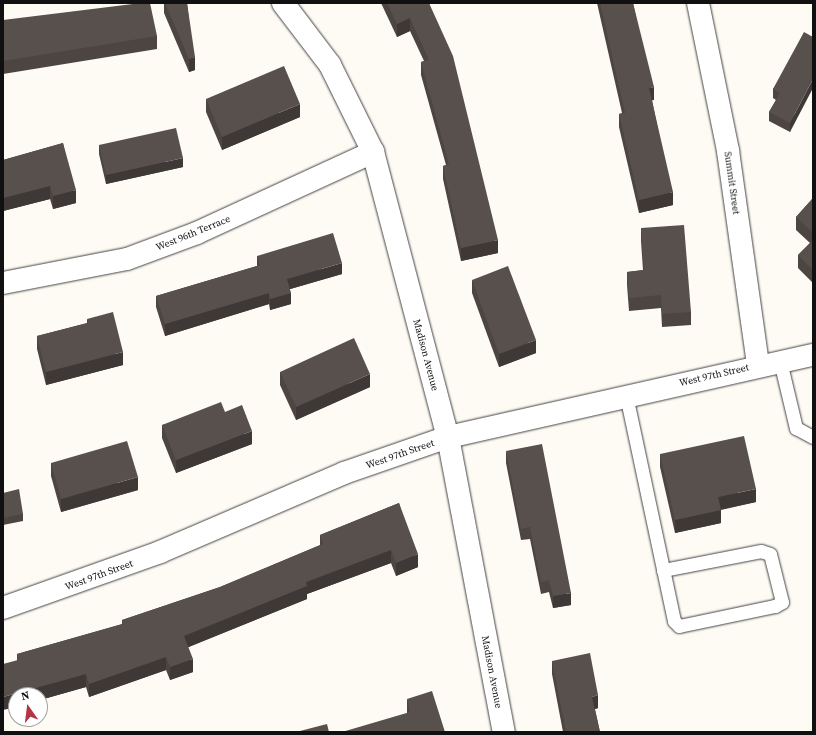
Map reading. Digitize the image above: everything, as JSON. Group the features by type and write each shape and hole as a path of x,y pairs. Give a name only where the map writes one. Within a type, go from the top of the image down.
{"street":[{"name":"Madison Avenue","path":"283,3 330,65 373,152 448,437 504,732"},
{"name":"Summit Street","path":"698,3 728,151 758,365"},
{"name":"West 96th Terrace","path":"3,283 127,259 198,233 373,152"},
{"name":"West 97th Street","path":"3,608 160,552 344,473 448,437 758,365 813,355"}],"lane":[{"path":"780,361 796,428 813,437"},
{"path":"626,395 663,570 674,622 679,626 775,606 782,602 770,554 761,551 663,570"}],"building":[{"path":"150,3 157,36 3,61 3,20"},
{"path":"165,3 187,3 195,57 189,59"},
{"path":"387,3 429,3 453,56 498,240 461,248 443,166 449,164 421,62 429,60 410,18 397,24"},
{"path":"600,3 633,3 654,87 649,88 673,192 639,200 619,114 625,113"},
{"path":"804,32 813,37 813,79 790,123 769,112 780,93 773,89"},
{"path":"284,66 300,104 222,137 206,99"},
{"path":"176,128 183,158 106,175 99,145"},
{"path":"63,143 76,190 53,196 50,186 3,198 3,160"},
{"path":"813,198 813,233 796,217"},
{"path":"684,225 691,312 662,314 661,295 629,298 627,272 644,270 641,228"},
{"path":"333,233 342,263 287,279 291,293 270,299 269,293 165,324 156,296 260,265 257,256"},
{"path":"813,240 813,270 798,255"},
{"path":"508,266 536,340 499,354 472,280"},
{"path":"113,312 123,352 46,372 37,336 88,323 87,319"},
{"path":"354,338 370,374 296,407 280,372"},
{"path":"221,402 225,412 242,405 252,431 176,460 162,425"},
{"path":"744,436 756,489 718,497 721,510 675,520 660,454"},
{"path":"127,441 138,477 61,499 51,463"},
{"path":"542,444 571,593 553,596 549,580 541,582 530,527 521,529 506,451"},
{"path":"19,489 23,514 3,518 3,493"},
{"path":"399,503 418,554 396,563 391,550 306,582 307,586 184,636 193,659 170,667 166,657 89,684 86,674 39,687 8,687 8,696 3,697 3,664 18,660 17,654 123,624 122,620 220,587 323,544 320,535"},
{"path":"590,653 598,695 592,697 600,732 566,732 552,661"},
{"path":"432,691 445,732 342,732 410,712 407,699"},
{"path":"327,724 329,732 296,732"}]}
